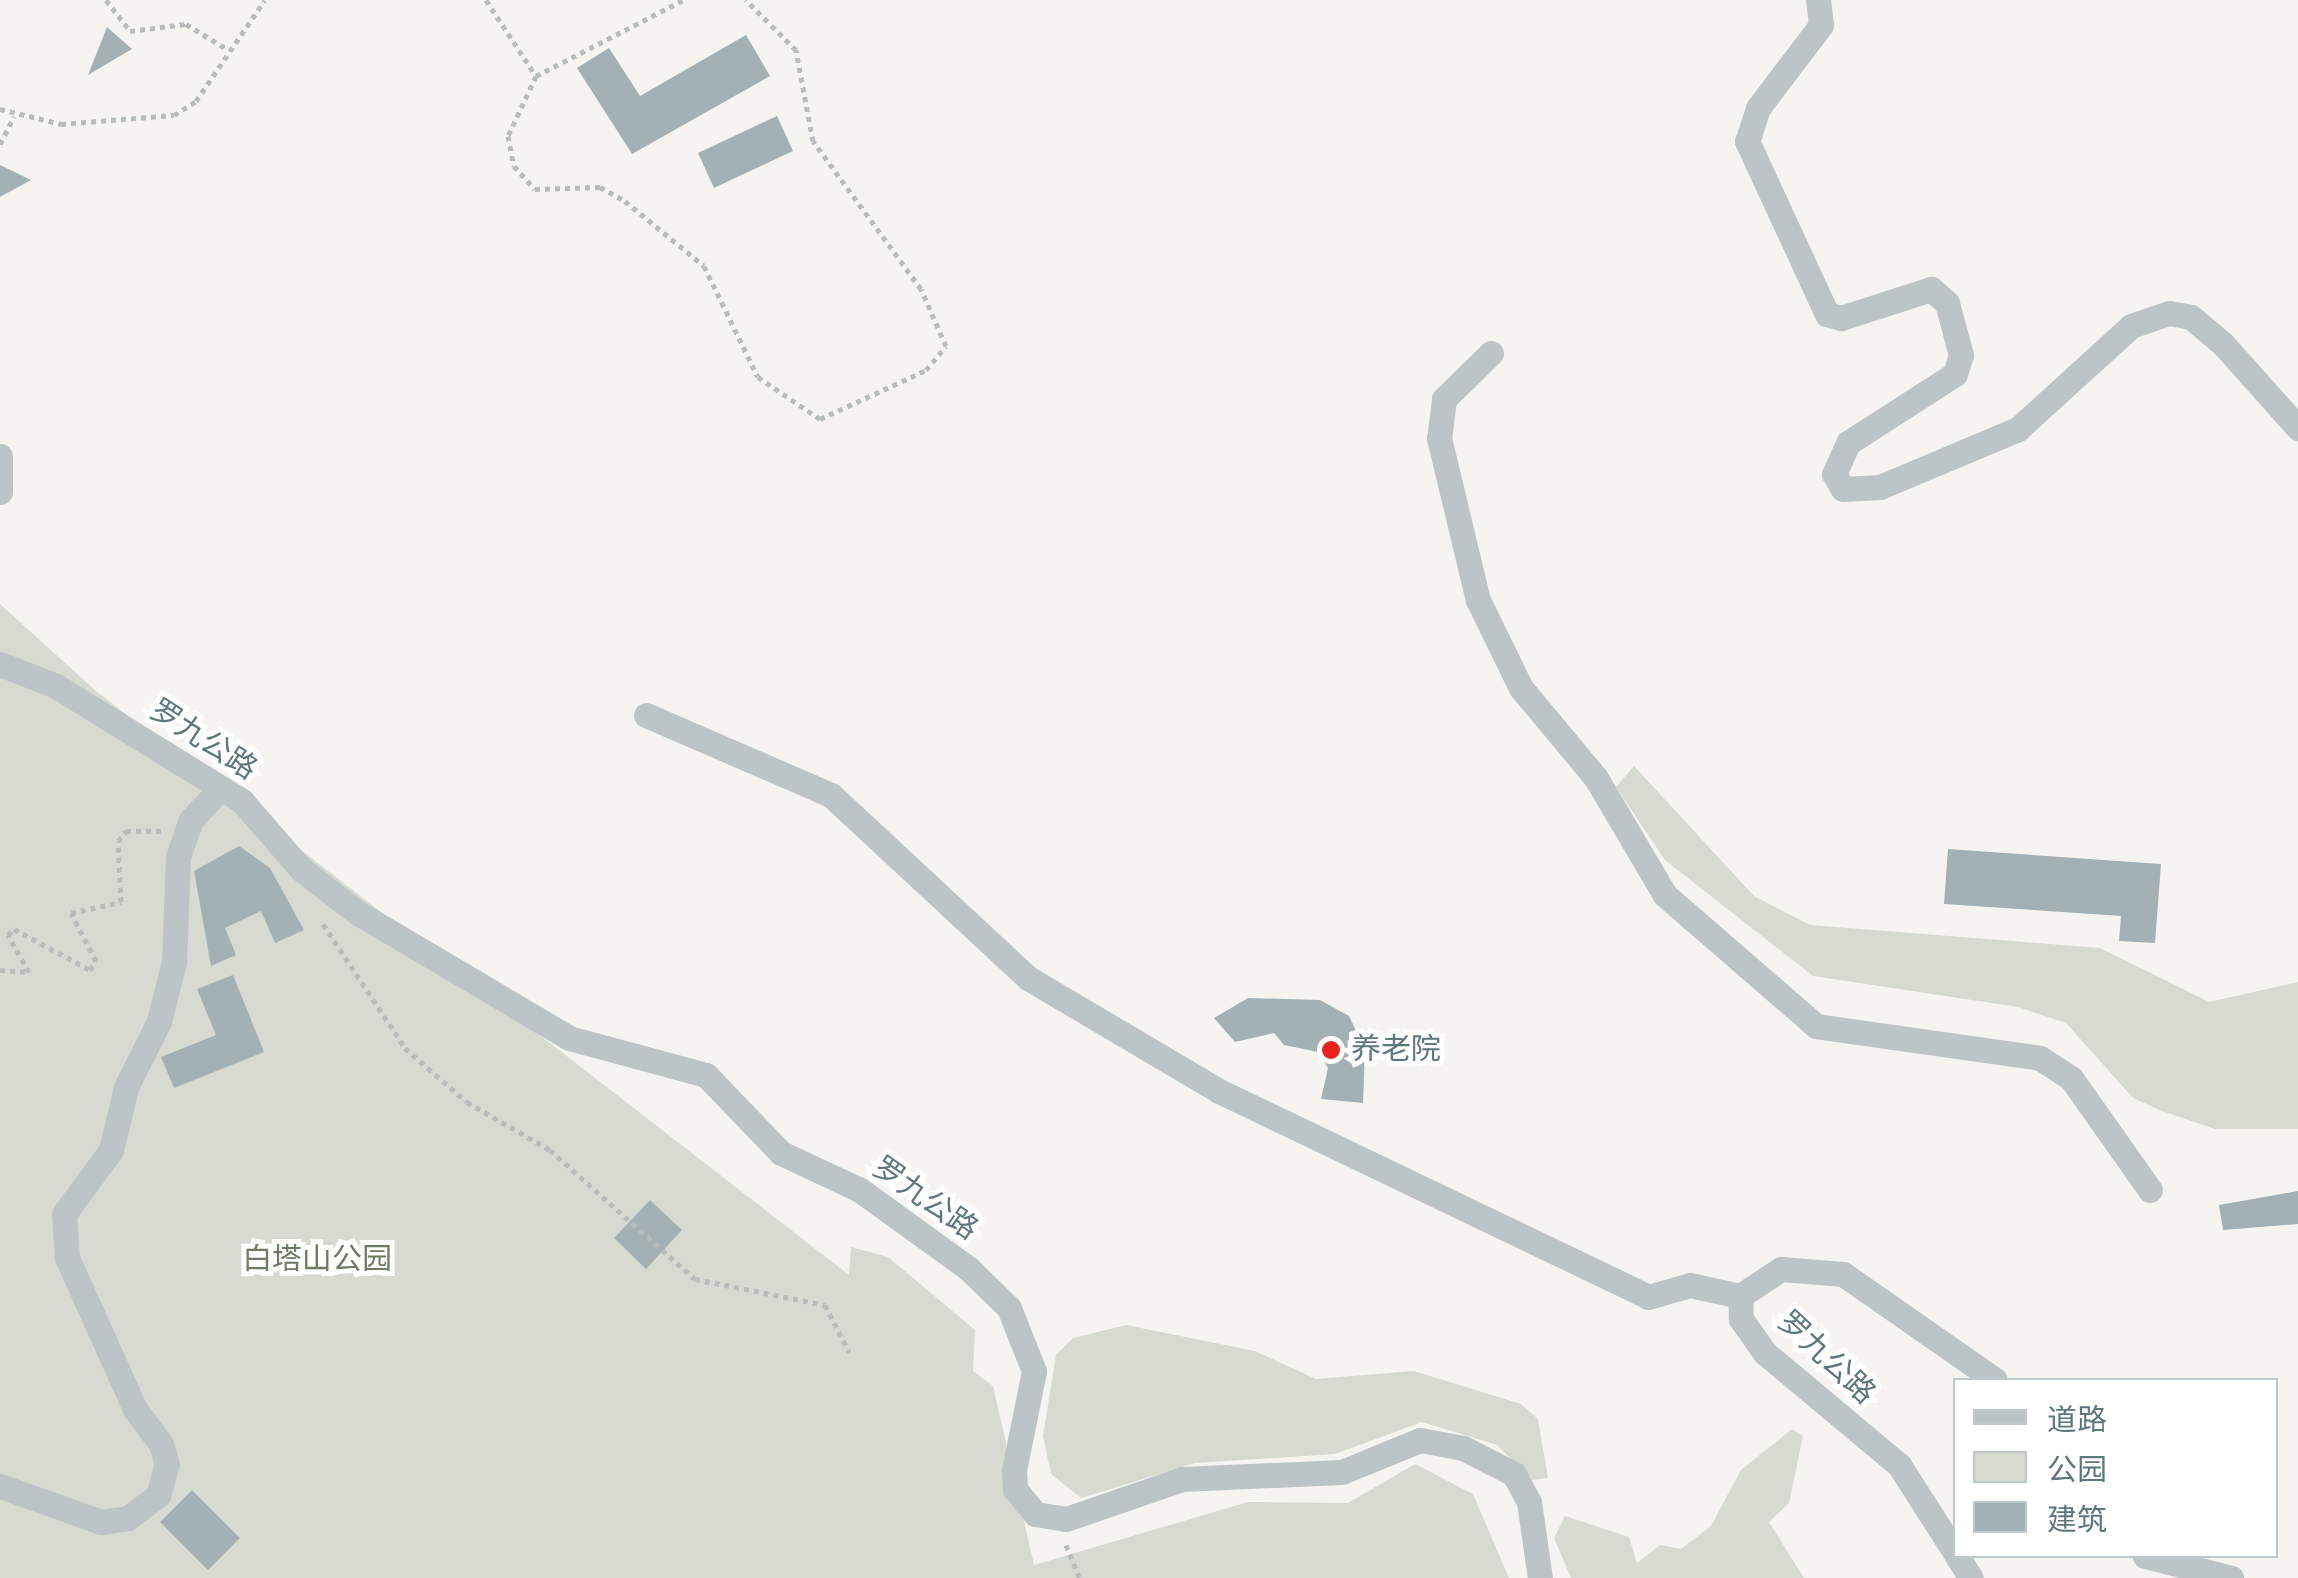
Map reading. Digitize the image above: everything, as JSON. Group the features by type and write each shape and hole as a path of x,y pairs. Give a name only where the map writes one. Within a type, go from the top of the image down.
{"street":[{"path":"1818,0 1822,25 1758,108 1747,141 1827,314 1841,318 1931,289 1947,303 1961,355 1955,374 1848,444 1834,474 1843,489 1880,487 2018,429 2131,326 2169,313 2191,317 2223,344 2298,428"},
{"path":"1490,353 1444,398 1439,438 1478,600 1521,688 1596,778 1665,895 1816,1026 2040,1058 2071,1078 2150,1190"},
{"path":"0,456 0,492"},
{"name":"罗九公路","path":"0,664 56,686 218,790 242,801 301,869 358,913 569,1038 706,1075 780,1153 860,1190 969,1269 1009,1308 1034,1371 1014,1470 1034,1514 1066,1519 1182,1479 1342,1472 1420,1440 1463,1448 1514,1474 1529,1502 1540,1578"},
{"path":"646,715 831,795 1028,978 1220,1091 1648,1297 1690,1285 1740,1296"},
{"path":"0,1486 101,1522 128,1518 158,1495 167,1464 67,1258 64,1214 111,1150 126,1087 160,1021 186,830 218,790"},
{"name":"罗九公路","path":"1953,1550 1899,1465 1765,1353 1741,1319 1740,1296 1781,1269 1808,1264 1843,1274 1991,1378"},
{"path":"2153,1558 2231,1578"}],"path":[{"path":"106,0 130,30 186,24 227,49"},
{"path":"0,108 14,116 126,124 174,115 196,101 227,49 265,0"},
{"path":"486,0 536,76"},
{"path":"682,0 536,76 508,136 514,166 535,189 600,187 625,202 704,266 758,377 820,419 926,370 946,346 921,289 813,141 796,50 746,0"},
{"path":"0,144 14,116"},
{"path":"0,970 28,972 8,935 14,929 90,970 96,960 71,914 121,902 118,842 126,831 186,830"},
{"path":"323,924 405,1048 467,1102 550,1150 695,1279 824,1305 849,1352"}],"green space":[{"name":"白塔山公园","path":"0,604 96,691 849,1275 851,1247 888,1257 975,1330 973,1371 993,1386 1034,1565 1248,1502 1348,1503 1415,1464 1473,1494 1509,1578 0,1578"},
{"path":"1634,766 1754,896 1810,925 2100,948 2209,1002 2298,982 2298,1129 2215,1129 2162,1111 2133,1098 2066,1023 2018,1007 1813,976 1665,860 1616,787"},
{"path":"1126,1325 1255,1351 1316,1379 1414,1371 1521,1404 1538,1419 1548,1478 1531,1480 1497,1445 1422,1422 1335,1454 1195,1463 1081,1498 1051,1474 1043,1436 1056,1355 1073,1338"},
{"path":"1792,1429 1803,1436 1789,1503 1769,1522 1804,1578 1571,1578 1554,1538 1565,1516 1629,1537 1637,1563 1660,1545 1681,1549 1711,1526 1741,1470"}],"building":[{"path":"107,27 132,49 88,75"},
{"path":"746,35 770,76 632,154 577,68 609,48 640,96"},
{"path":"777,116 793,151 714,188 698,153"},
{"path":"0,165 31,180 0,197"},
{"path":"239,846 270,868 304,930 275,943 261,911 225,928 236,955 211,966 194,871"},
{"path":"1948,849 2161,864 2155,943 2119,941 2121,916 1944,904"},
{"path":"233,975 264,1052 174,1088 161,1057 216,1035 197,989"},
{"name":"养老院","path":"1248,998 1320,1000 1349,1016 1365,1050 1363,1103 1321,1099 1328,1068 1318,1052 1284,1045 1274,1033 1235,1042 1214,1018"},
{"path":"2298,1191 2298,1224 2223,1230 2219,1205"},
{"path":"650,1200 682,1230 646,1269 614,1238"},
{"path":"192,1490 240,1538 208,1570 160,1522"}],"place":[{"name":"养老院","path":"1331,1050"}]}
